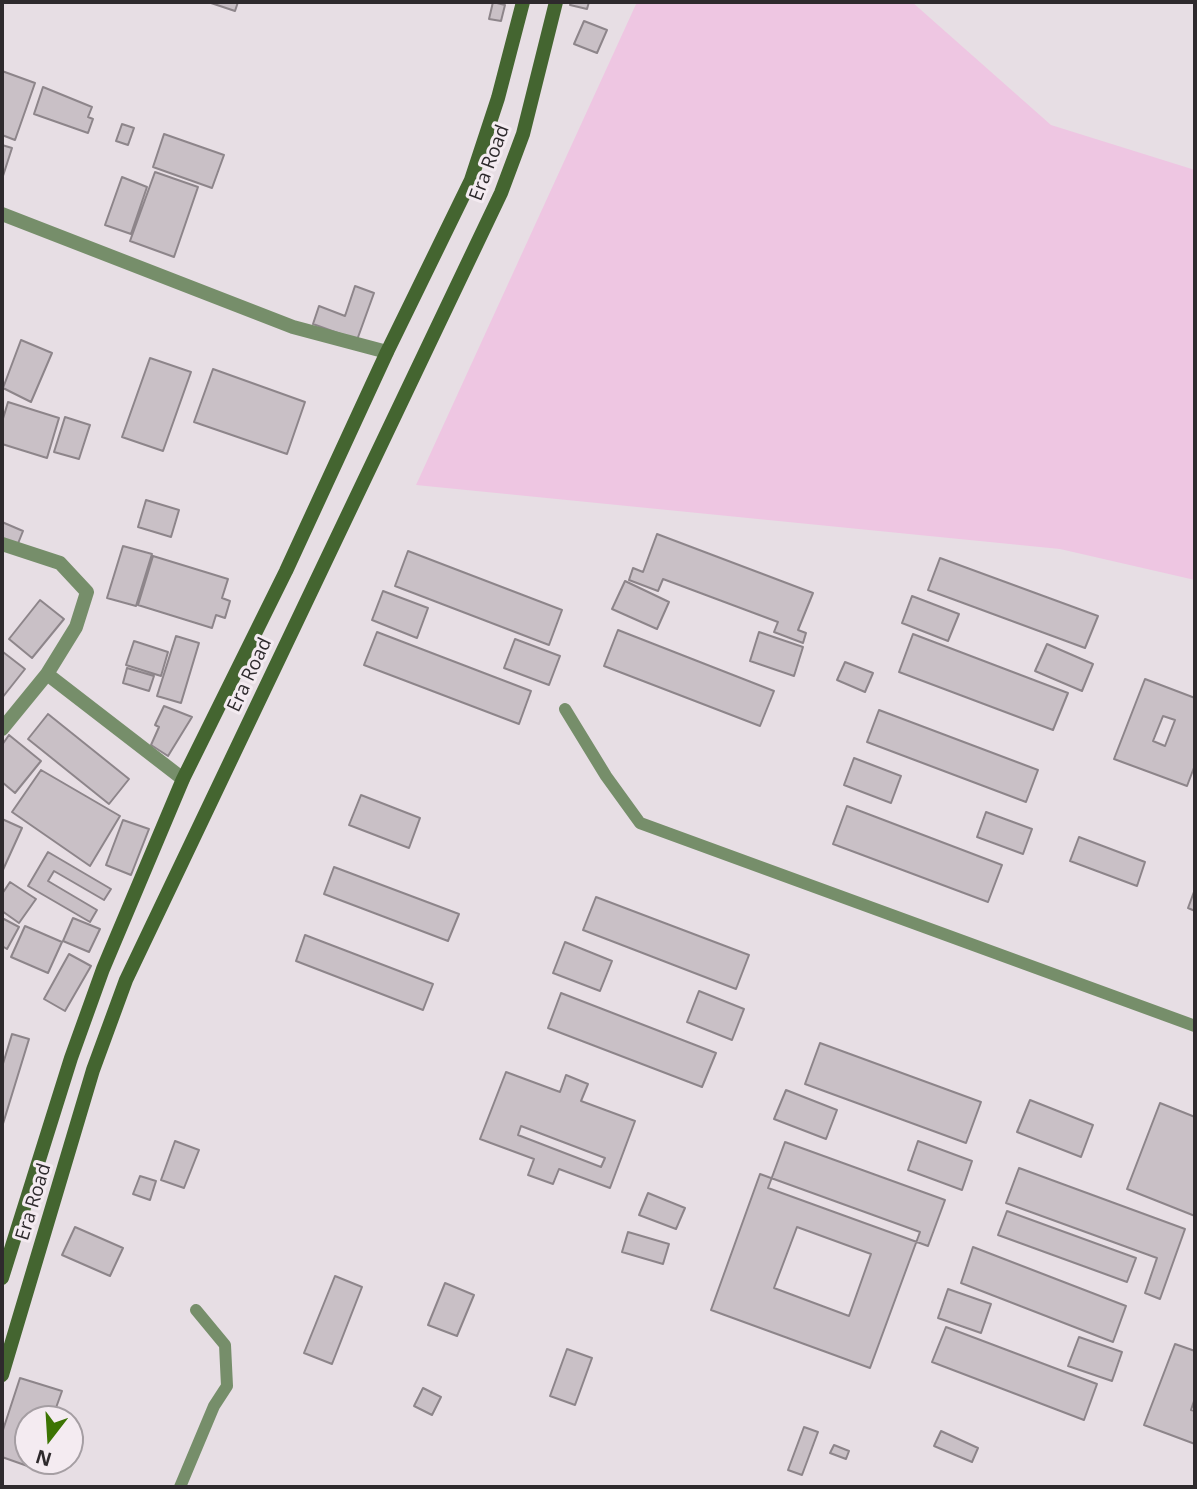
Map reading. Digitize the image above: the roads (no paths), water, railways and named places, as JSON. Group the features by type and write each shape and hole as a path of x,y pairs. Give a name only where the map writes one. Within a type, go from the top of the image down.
{"main road":[{"path":"2,1279 71,1058 103,970 183,779 286,570 387,352 471,180 498,99 523,2"},
{"name":"Era Road","path":"2,1376 93,1070 127,980 501,192 523,134 556,2"}],"street":[{"path":"2,214 293,327 387,352"},
{"path":"2,544 60,563 87,592 76,626 47,674 2,729"},
{"path":"47,674 183,779"}],"lane":[{"path":"565,709 640,823 1195,1026"},
{"path":"180,1487 214,1406 227,1386 225,1345 196,1310"}]}
